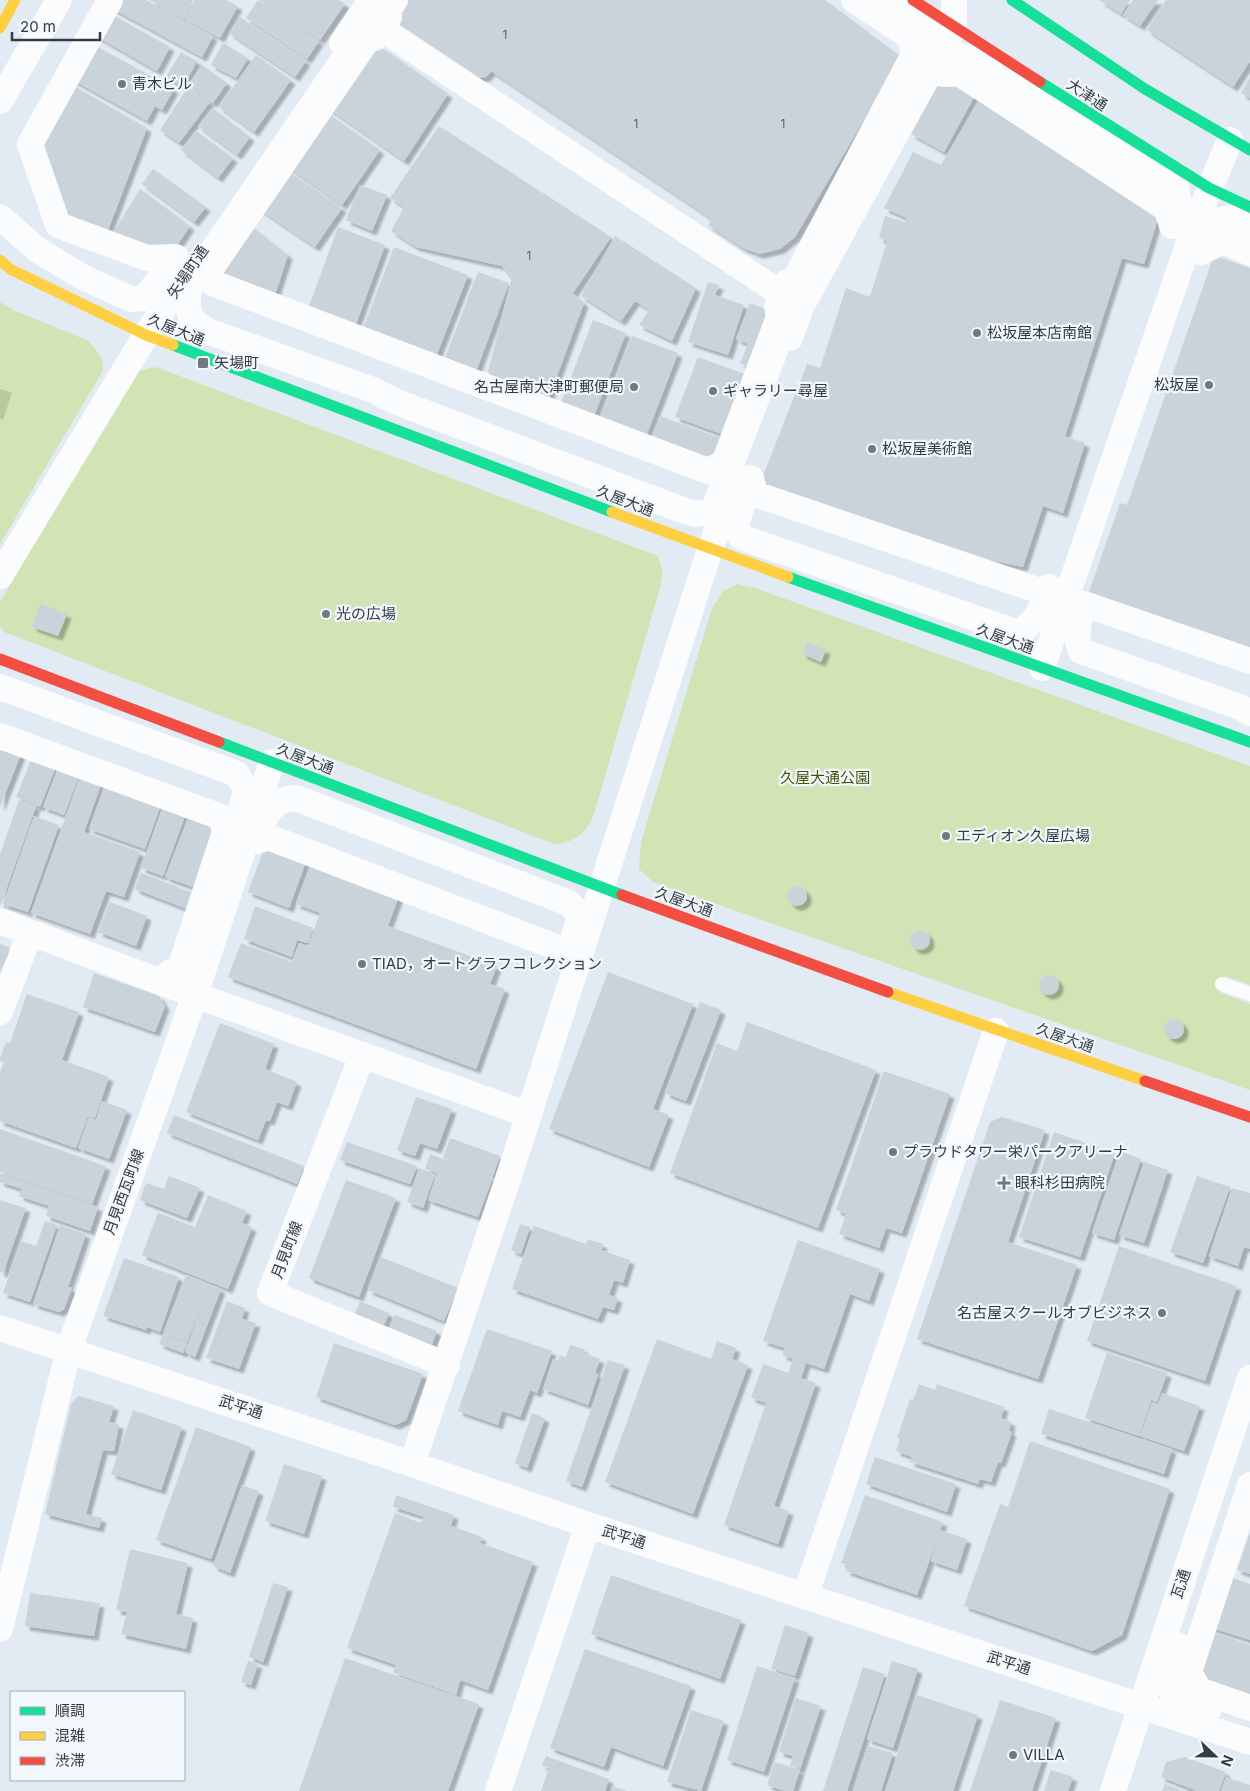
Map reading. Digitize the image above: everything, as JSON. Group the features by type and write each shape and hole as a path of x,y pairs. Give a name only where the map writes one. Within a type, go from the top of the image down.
{"street":[{"path":"0,28 15,0"},
{"path":"0,101 59,0"},
{"path":"0,217 38,250 63,266 131,300 144,298 176,257 147,258 58,225 30,144 110,0"},
{"path":"383,0 380,8 389,16 388,10 395,0"},
{"path":"854,0 913,39 914,56 794,281 787,282 796,288 802,282 925,53 929,41 927,27 890,0"},
{"name":"大津通","path":"913,0 954,28 1209,188 1250,208"},
{"path":"412,1464 447,1365 529,1116 710,549 801,307 954,28 954,0"},
{"path":"1012,0 1145,88 1240,145 1209,188 1042,668"},
{"path":"367,18 801,307"},
{"path":"367,18 208,272 213,283 708,471 724,463 779,317 776,306 786,314 786,322 713,511 695,514 685,512 394,401 374,390 210,332 194,324 188,310 190,284 360,34 368,33 375,37 367,18"},
{"name":"矢場町通","path":"0,576 146,335 367,18"},
{"path":"967,57 1176,187 1179,205 1172,226 1167,209 1159,203 959,73 943,74 955,58 967,57"},
{"path":"1250,229 1230,218 1212,222 1201,252 1224,241 1250,253"},
{"name":"久屋大通","path":"0,260 10,269 146,335 710,549 1250,742"},
{"path":"752,478 755,494 1040,591 1049,586 1034,622 1024,630 1016,632 740,536 736,524 752,478"},
{"path":"1250,661 1084,604 1078,624 1078,637 1082,651 1240,706 1250,714"},
{"name":"久屋大通","path":"0,659 602,888 996,1031 1250,1117"},
{"path":"0,687 237,774 242,779 246,789 244,805 191,966 186,972 179,974 170,972 180,968 225,832 220,817 0,736"},
{"name":"月見西瓦町線","path":"0,1629 69,1350 195,995 272,762"},
{"path":"296,798 563,900 574,906 578,913 578,922 568,957 564,950 268,837 258,842 266,814 277,802 296,798"},
{"path":"0,921 195,995 529,1116"},
{"path":"0,1012 30,933"},
{"path":"805,1597 996,1031"},
{"name":"月見町線","path":"362,1056 270,1293 447,1365"},
{"name":"武平通","path":"0,1328 412,1464 805,1597 1250,1742"},
{"name":"瓦通","path":"1113,1791 1250,1378"},
{"path":"1250,1429 1168,1681 1169,1688 1178,1700 1250,1725"},
{"path":"1250,1485 1189,1672 1199,1690 1250,1708"},
{"path":"498,1791 588,1525"}],"lane":[{"path":"1222,984 1250,994"}],"green space":[{"path":"0,302 16,311 89,341 102,358 103,371 0,544"},
{"name":"光の広場","path":"156,367 658,556 663,573 660,588 594,814 584,832 574,839 554,844 4,632 0,626 0,602 111,412 138,371"},
{"path":"0,389 12,393 3,420 0,419"},
{"name":"久屋大通公園","path":"737,584 755,588 1250,766 1250,985 1225,976 1219,992 1250,1004 1250,1090 653,882 639,869 641,842 712,608 723,591"}],"building":[{"path":"115,0 146,0 213,36 202,57 111,8"},
{"path":"149,0 193,0 183,19"},
{"path":"194,0 226,0 238,6 220,38 184,19"},
{"path":"258,0 319,41 307,59 246,18"},
{"path":"259,0 339,0 345,4 320,40"},
{"path":"399,0 825,0 901,57 795,237 780,249 759,254 743,248 708,225 712,219 491,71 486,77 478,78 394,22"},
{"path":"1099,0 1130,0 1121,14"},
{"path":"1133,0 1158,0 1140,26 1123,15"},
{"path":"1166,0 1250,0 1250,61 1233,87 1147,30"},
{"path":"107,12 170,47 157,71 94,35"},
{"path":"240,17 306,61 295,77 229,33"},
{"name":"青木ビル","path":"91,43 174,89 162,110 155,106 147,121 71,79"},
{"path":"223,43 248,58 236,78 211,65"},
{"path":"384,49 448,94 404,161 326,107 359,57"},
{"path":"181,52 197,61 183,87 166,77"},
{"path":"256,55 291,80 254,132 219,107"},
{"path":"202,65 227,83 213,103 188,85"},
{"path":"943,76 979,88 944,152 911,134"},
{"path":"1250,77 1250,98 1241,93"},
{"path":"67,82 147,128 105,238 66,223 36,142"},
{"path":"188,87 210,102 179,143 160,130"},
{"name":"松坂屋本店南館","path":"983,93 1159,215 1144,264 1122,258 1065,436 1085,443 1063,513 1043,506 1023,567 942,550 759,486 807,364 820,368 846,288 870,297 887,241 879,238 885,216 905,222 907,218 884,208 913,152 941,165"},
{"path":"212,108 250,137 237,155 198,126"},
{"path":"323,110 380,150 342,205 285,165"},
{"path":"439,126 611,237 573,293 584,303 548,400 529,392 522,382 513,385 492,378 488,372 511,280 502,266 416,247 391,231 404,207 390,198"},
{"path":"196,131 233,158 218,178 181,150"},
{"path":"283,168 342,208 315,247 256,207"},
{"path":"153,169 206,207 194,222 142,184"},
{"path":"360,185 387,195 372,231 346,220"},
{"path":"140,189 190,226 170,256 107,243"},
{"path":"246,222 288,255 273,301 218,282"},
{"path":"338,227 385,245 352,335 305,317"},
{"path":"615,236 696,288 672,341 639,325 649,310 635,301 621,321 581,296"},
{"path":"394,247 468,275 434,362 361,334"},
{"name":"松坂屋","path":"1214,255 1250,268 1250,660 1085,603 1120,503 1127,505"},
{"path":"478,272 509,283 474,377 442,366"},
{"path":"708,282 719,285 715,295 744,305 728,355 688,342"},
{"path":"750,303 768,310 753,369 740,363 748,344 736,339"},
{"path":"593,320 626,333 592,421 559,408"},
{"path":"632,336 678,353 645,439 599,421"},
{"path":"698,357 750,376 727,436 675,417"},
{"path":"660,416 726,440 709,465 650,443"},
{"path":"40,604 67,614 58,636 32,627"},
{"path":"807,642 826,650 821,662 802,654"},
{"path":"0,745 21,754 0,807"},
{"path":"34,753 58,762 40,807 16,797"},
{"path":"60,763 81,771 64,815 43,807"},
{"path":"82,771 103,779 84,832 140,852 124,897 106,891 90,934 31,913"},
{"path":"107,779 163,799 145,849 89,829"},
{"path":"19,800 36,806 0,907 0,854"},
{"path":"165,800 188,808 163,876 141,868"},
{"path":"191,810 217,819 193,887 165,877"},
{"path":"34,816 59,825 28,912 3,904"},
{"path":"266,843 307,859 289,908 248,892"},
{"name":"TIAD，オートグラフコレクション","path":"313,858 401,890 388,926 497,966 490,984 505,989 476,1069 228,977 241,943 292,962 299,943 308,946 320,913 296,904"},
{"path":"141,873 198,895 192,911 135,889"},
{"path":"797,886 804,889 807,896 804,903 797,906 790,903 787,896 790,889"},
{"path":"110,902 147,916 136,946 98,932"},
{"path":"255,906 313,928 308,943 297,940 292,957 244,939"},
{"path":"920,930 927,933 930,940 927,947 920,950 913,947 910,940 913,933"},
{"path":"0,944 10,948 0,973"},
{"path":"608,972 693,1004 653,1109 669,1115 649,1167 549,1129"},
{"path":"94,973 159,996 165,1006 155,1032 83,1007"},
{"path":"1049,975 1056,978 1059,985 1056,992 1049,995 1042,992 1039,985 1042,978"},
{"path":"27,994 79,1012 62,1060 109,1077 95,1118 88,1116 76,1148 0,1121 0,1072 4,1062 0,1061 0,1058 6,1042 10,1043"},
{"path":"700,1002 721,1010 686,1101 665,1093"},
{"path":"1170,1019 1178,1019 1184,1025 1184,1033 1178,1039 1170,1039 1164,1033 1164,1025"},
{"path":"747,1022 876,1070 818,1228 670,1173 717,1043 737,1051"},
{"path":"220,1023 274,1044 265,1069 297,1082 288,1106 277,1102 270,1121 266,1120 258,1140 186,1112"},
{"name":"プラウドタワー栄パークアリーナ","path":"884,1071 950,1094 902,1233 886,1228 879,1248 839,1234 846,1214 836,1210"},
{"path":"416,1097 452,1109 437,1149 420,1143 415,1156 397,1150"},
{"path":"102,1101 127,1110 109,1159 78,1148 89,1117 96,1120"},
{"path":"174,1115 304,1166 297,1184 167,1133"},
{"path":"1002,1117 1045,1130 1008,1242 1077,1265 1038,1379 917,1339 990,1122"},
{"path":"0,1129 106,1166 92,1204 0,1172"},
{"path":"1054,1132 1115,1153 1080,1257 1019,1237"},
{"path":"450,1138 500,1156 493,1176 443,1158"},
{"path":"347,1142 417,1166 410,1184 340,1160"},
{"path":"1120,1151 1141,1159 1114,1240 1092,1233"},
{"path":"430,1154 493,1177 478,1217 428,1200 437,1173 425,1169"},
{"path":"1144,1162 1168,1170 1144,1243 1119,1235"},
{"path":"419,1168 435,1174 423,1208 407,1202"},
{"path":"0,1173 98,1207 90,1231 46,1216 49,1206 19,1196 22,1189 0,1182"},
{"path":"169,1176 200,1188 187,1218 140,1200 146,1183 164,1189"},
{"path":"1197,1176 1230,1187 1203,1263 1170,1252"},
{"path":"346,1180 396,1198 359,1297 309,1278"},
{"path":"1232,1188 1250,1193 1250,1249 1244,1247 1238,1266 1209,1256"},
{"path":"208,1195 247,1211 242,1223 252,1227 228,1289 142,1255 158,1213 195,1227"},
{"path":"0,1200 26,1208 3,1273 0,1272"},
{"path":"45,1221 57,1225 30,1302 3,1293 21,1241 36,1246"},
{"path":"520,1224 530,1227 521,1254 511,1250"},
{"path":"60,1225 86,1234 68,1287 72,1288 64,1309 59,1312 33,1304"},
{"path":"534,1226 586,1244 588,1239 603,1244 601,1250 630,1260 623,1283 614,1280 609,1295 618,1298 614,1310 603,1307 598,1319 512,1289"},
{"path":"798,1240 880,1269 869,1301 850,1294 824,1369 806,1363 801,1378 816,1383 774,1506 789,1511 778,1544 724,1525 766,1403 751,1398 763,1364 788,1373 793,1359 782,1355 785,1348 763,1341"},
{"name":"名古屋スクールオブビジネス","path":"1119,1246 1237,1286 1205,1381 1087,1341"},
{"path":"381,1257 458,1288 444,1321 368,1290"},
{"path":"124,1258 179,1277 160,1332 147,1327 146,1330 103,1316"},
{"path":"186,1275 221,1289 195,1357 185,1352 207,1292 187,1342 163,1333"},
{"path":"227,1301 245,1308 242,1319 256,1323 239,1369 206,1358"},
{"path":"360,1301 389,1313 384,1325 355,1314"},
{"path":"395,1315 437,1331 432,1344 390,1328"},
{"path":"487,1329 552,1351 537,1393 530,1390 520,1417 502,1411 498,1425 458,1411"},
{"path":"163,1334 187,1343 183,1353 159,1344"},
{"path":"657,1339 711,1359 717,1341 736,1348 732,1359 748,1365 693,1514 605,1482"},
{"path":"334,1343 423,1374 406,1420 395,1425 316,1397"},
{"path":"570,1345 584,1349 583,1353 600,1359 595,1373 598,1374 588,1405 543,1389 553,1359 558,1360 560,1355 566,1357"},
{"path":"1107,1353 1167,1373 1157,1402 1151,1400 1139,1436 1085,1418"},
{"path":"608,1360 625,1365 582,1487 566,1481"},
{"path":"919,1384 935,1390 937,1384 1004,1407 1001,1418 1011,1422 1009,1431 1012,1432 1001,1463 998,1462 991,1482 980,1479 978,1484 910,1462 912,1457 896,1451 900,1439 897,1438 910,1399 913,1400"},
{"path":"1162,1393 1200,1406 1184,1451 1140,1436 1152,1402 1158,1404"},
{"path":"78,1396 114,1406 109,1422 119,1424 114,1451 103,1450 86,1514 102,1518 99,1528 45,1514 71,1404"},
{"path":"1049,1409 1172,1449 1164,1474 1041,1434"},
{"path":"133,1410 182,1427 161,1490 111,1474"},
{"path":"532,1413 545,1418 527,1468 515,1463"},
{"path":"196,1427 251,1447 211,1559 156,1540"},
{"path":"1030,1441 1170,1489 1122,1635 1092,1651 964,1606 1000,1504 1008,1507"},
{"path":"875,1457 956,1484 947,1512 866,1484"},
{"path":"284,1464 322,1476 304,1534 265,1521"},
{"path":"242,1485 259,1491 230,1573 213,1566"},
{"path":"396,1495 454,1515 451,1525 393,1507"},
{"path":"865,1495 943,1522 940,1530 967,1539 957,1570 931,1561 939,1534 917,1595 846,1571 848,1565 841,1563"},
{"path":"395,1513 421,1523 424,1516 482,1537 480,1543 533,1562 488,1690 460,1680 456,1695 393,1673 396,1665 347,1648"},
{"path":"1250,1533 1250,1574 1237,1570"},
{"path":"130,1549 188,1563 176,1614 193,1618 186,1649 121,1634 127,1612 116,1610"},
{"path":"611,1575 741,1620 720,1679 591,1634"},
{"path":"1227,1576 1250,1584 1250,1640 1209,1627"},
{"path":"273,1583 288,1587 263,1662 249,1657"},
{"path":"30,1593 100,1603 94,1636 25,1626"},
{"path":"785,1625 809,1633 795,1676 771,1669"},
{"path":"1204,1629 1250,1645 1250,1707 1199,1689"},
{"path":"585,1649 691,1686 663,1766 611,1747 604,1767 550,1748"},
{"path":"345,1658 479,1704 448,1791 299,1791"},
{"path":"248,1661 258,1664 251,1685 241,1682"},
{"path":"892,1661 918,1669 893,1748 867,1739"},
{"path":"757,1666 795,1678 764,1772 727,1760"},
{"path":"863,1667 885,1674 847,1791 823,1791"},
{"path":"917,1695 978,1715 953,1791 885,1791"},
{"path":"796,1698 821,1706 800,1769 790,1766 793,1756 779,1752"},
{"name":"VILLA","path":"1000,1700 1056,1718 1032,1791 970,1791"},
{"path":"691,1710 724,1721 701,1791 667,1782"},
{"path":"868,1746 893,1753 881,1791 853,1791"},
{"path":"546,1756 609,1779 605,1791 541,1791 549,1768 542,1766"},
{"path":"1185,1757 1226,1772 1219,1791 1197,1791 1161,1777 1166,1762"},
{"path":"775,1762 800,1770 793,1791 785,1791 767,1785"},
{"path":"1051,1770 1073,1777 1068,1791 1044,1791"},
{"path":"1226,1777 1250,1785 1250,1791 1221,1791"},
{"path":"1165,1784 1183,1791 1162,1791"},
{"path":"613,1786 627,1791 611,1791"}],"traffic: fast":[{"path":"1012,0 1145,89 1250,150"},
{"path":"1040,82 1209,188 1250,207"},
{"path":"173,345 612,512"},
{"path":"788,577 1250,742"},
{"path":"219,742 622,895"}],"traffic: slow":[{"path":"0,28 15,0"},
{"path":"0,260 10,269 146,335 173,345"},
{"path":"612,512 788,577"},
{"path":"888,992 1145,1081"}],"traffic: jam":[{"path":"913,0 1040,82"},
{"path":"0,659 219,742"},
{"path":"622,895 888,992"},
{"path":"1145,1081 1250,1117"}],"place":[{"name":"青木ビル","path":"122,84"},
{"name":"松坂屋本店南館","path":"977,333"},
{"name":"矢場町","path":"203,363"},
{"name":"松坂屋","path":"1209,385"},
{"name":"名古屋南大津町郵便局","path":"634,387"},
{"name":"ギャラリー尋屋","path":"713,391"},
{"name":"松坂屋美術館","path":"872,449"},
{"name":"光の広場","path":"326,614"},
{"name":"エディオン久屋広場","path":"946,836"},
{"name":"TIAD，オートグラフコレクション","path":"362,964"},
{"name":"プラウドタワー栄パークアリーナ","path":"893,1152"},
{"name":"眼科杉田病院","path":"1004,1183"},
{"name":"名古屋スクールオブビジネス","path":"1162,1313"},
{"name":"VILLA","path":"1013,1755"}]}
